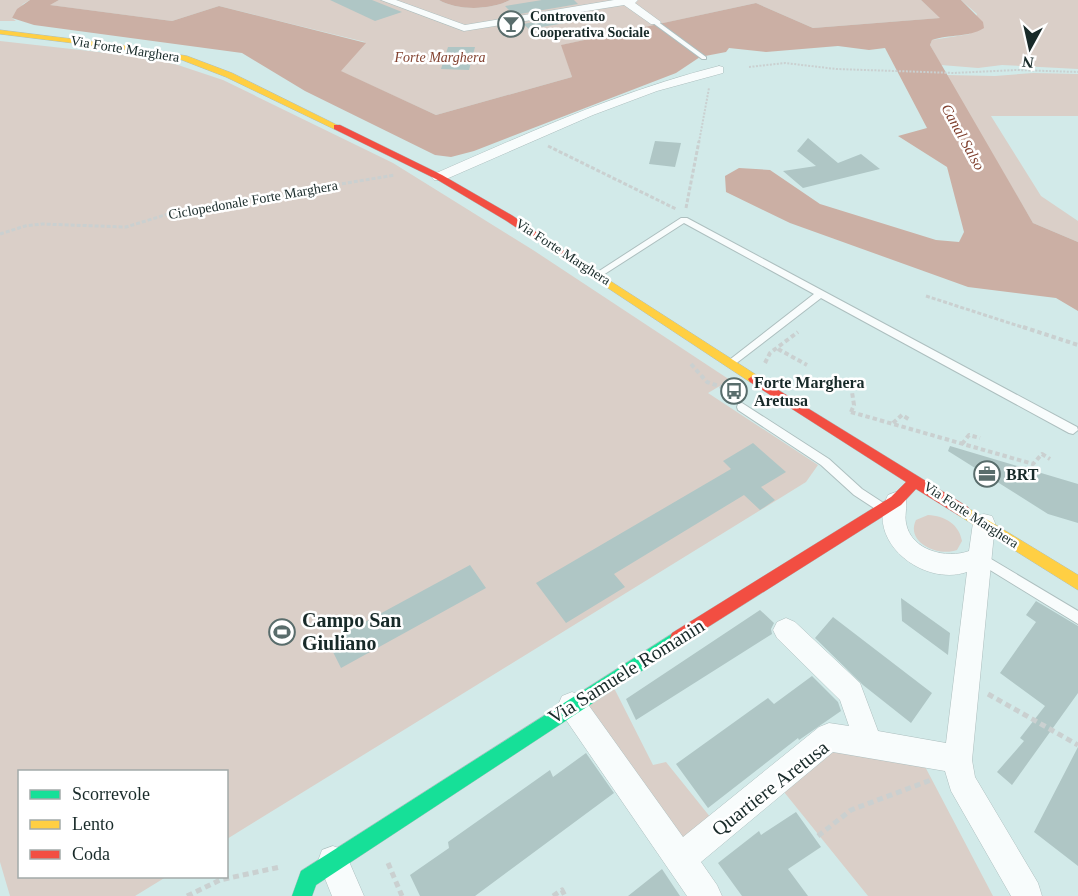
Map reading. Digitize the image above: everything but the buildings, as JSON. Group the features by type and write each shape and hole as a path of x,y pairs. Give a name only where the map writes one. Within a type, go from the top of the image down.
{"street":[{"path":"386,0 464,28 628,0 656,22"},
{"name":"Via Forte Marghera","path":"0,31 129,48 184,58 229,75 439,177 509,218 731,363 1078,583"},
{"path":"439,177 530,137 653,88 719,70 704,58"},
{"name":"Via Samuele Romanin","path":"308,878 572,705 890,505 916,480"},
{"path":"890,505 897,533 904,544 915,554 941,565 954,565 980,558"},
{"path":"984,523 960,770 1027,894"},
{"path":"786,630 851,692 868,743"},
{"path":"572,705 706,896"},
{"name":"Quartiere Aretusa","path":"680,859 829,738 868,743 960,770"},
{"path":"333,861 348,896"},
{"path":"302,896 308,878"}],"lane":[{"path":"656,22 704,58"},
{"path":"597,275 684,220 1072,430"},
{"path":"731,363 819,295"},
{"path":"742,406 825,462 858,492 890,505"},
{"path":"980,558 1078,618"}],"path":[{"path":"749,67 785,63 836,69 954,73 1016,70 1078,72"},
{"path":"530,137 685,213 712,72"},
{"name":"Ciclopedonale Forte Marghera","path":"0,234 25,226 42,224 126,227 178,211 401,174"},
{"path":"926,296 1078,345"},
{"path":"771,353 802,329"},
{"path":"778,349 807,365"},
{"path":"851,412 854,405 852,392"},
{"path":"845,410 1033,464 1042,454 1050,459"},
{"path":"893,424 902,415 910,420"},
{"path":"962,444 969,435 980,438"},
{"path":"967,682 1078,745"},
{"path":"818,837 851,810 960,770"},
{"path":"228,876 286,866 301,859 308,878"},
{"path":"186,896 200,887 224,878"},
{"path":"553,896 562,890 565,896"}],"green space":[{"path":"0,0 30,0 23,4 12,18 16,21 0,21"},
{"name":"Forte Marghera","path":"59,0 439,0 455,6 475,8 494,6 510,0 921,0 941,18 813,28 756,3 562,45 572,77 436,115 340,71 365,42 219,6 172,21 49,5"},
{"path":"961,0 1078,0 1078,69 1002,65 978,68 941,65 930,45 932,40 970,34 977,14"},
{"name":"Campo San Giuliano","path":"0,41 143,57 178,65 223,80 393,163 533,250 730,380 708,393 818,465 806,482 228,838 228,770 18,770 18,878 164,878 135,896 10,896 0,862"},
{"path":"1033,73 1078,74 1078,116 991,116 1041,196 1078,221 1078,242 1033,223 946,75 995,76"},
{"path":"928,515 945,519 958,530 962,541 957,550 941,552 919,541 914,528 916,520"},
{"path":"613,686 653,765 666,762 711,818 679,845 583,706"},
{"path":"830,745 920,757 993,896 868,896 780,787"}],"water":[{"name":"Canal Salso","path":"30,0 59,0 50,5 172,21 219,6 366,43 341,71 436,115 572,77 561,45 756,3 813,28 940,18 921,0 961,0 983,22 984,28 972,33 932,40 930,45 1033,223 1078,242 1078,311 1056,298 968,287 790,223 726,192 725,176 739,168 770,170 820,204 936,240 959,242 964,232 947,167 898,136 927,128 885,48 869,50 838,46 766,52 729,48 726,52 700,57 676,73 474,151 451,157 435,155 305,91 242,53 34,25 12,18 17,9"},
{"path":"439,0 510,0 494,6 474,8 455,6"}],"traffic: fast":[{"path":"302,896 308,878 678,638"}],"traffic: slow":[{"path":"0,32 129,48 184,58 229,75 337,127"},
{"path":"562,253 754,379"},
{"path":"963,511 1078,583"}],"traffic: jam":[{"path":"337,127 439,177 509,218 562,253"},
{"path":"754,379 963,511"},
{"path":"678,638 896,501 916,480"}],"place":[{"name":"Controvento Cooperativa Sociale","path":"511,24"},
{"name":"Forte Marghera Aretusa","path":"734,391"},
{"name":"BRT","path":"987,474"},
{"name":"Campo San Giuliano","path":"282,632"}]}
